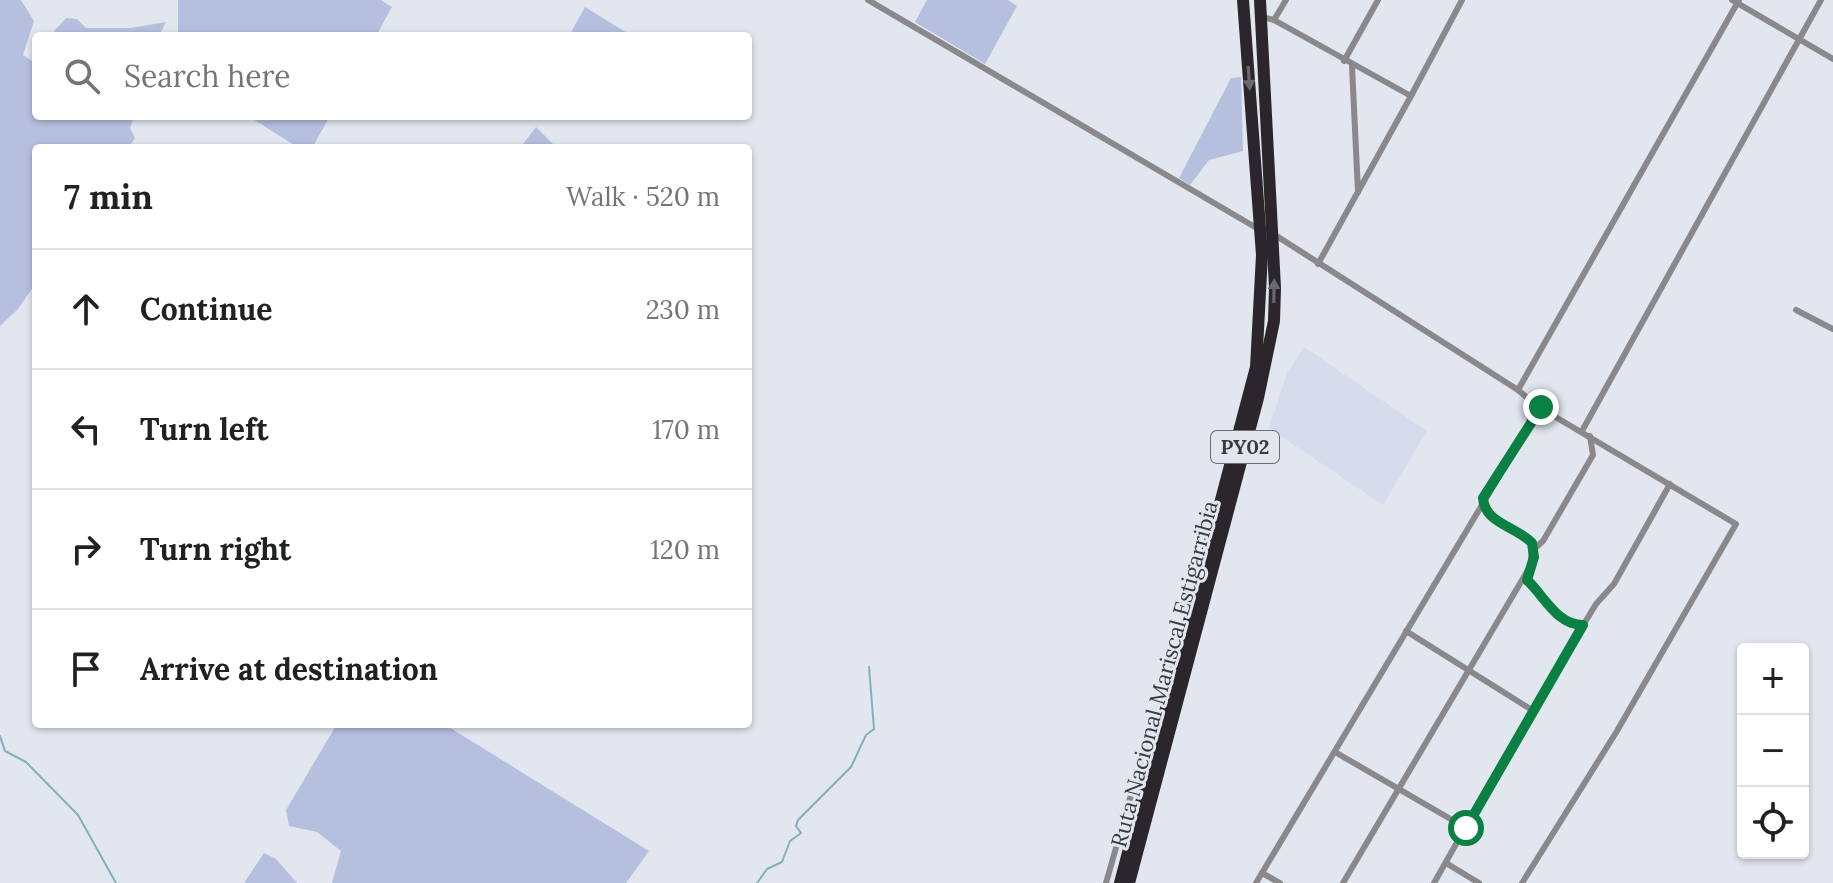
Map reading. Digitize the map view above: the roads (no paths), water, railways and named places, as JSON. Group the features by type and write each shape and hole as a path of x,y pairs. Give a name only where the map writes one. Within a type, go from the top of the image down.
{"highway":[{"name":"Ruta Nacional Mariscal Estigarribia","path":"1120,883 1156,735 1256,367 1262,255 1243,0"},
{"name":"Ruta Nacional Mariscal Estigarribia","path":"1129,883 1267,361 1274,321 1275,235 1268,19 1260,0"}],"street":[{"path":"868,0 1260,230"},
{"path":"1286,0 1268,19 1411,96"},
{"path":"1344,61 1378,0"},
{"path":"1318,264 1462,0"},
{"path":"1582,431 1821,0"},
{"path":"1518,390 1736,1 1833,59"},
{"path":"1352,66 1358,192"},
{"path":"1275,235 1518,390 1537,406 1736,524 1617,731 1522,883"},
{"path":"1796,310 1833,329"},
{"path":"1256,883 1483,498 1531,423 1537,406"},
{"path":"1343,883 1472,669 1526,574 1533,550 1543,541 1593,455 1590,435"},
{"path":"1434,883 1532,710 1583,625 1614,584 1670,484"},
{"path":"1483,498 1489,516 1527,538 1533,550"},
{"path":"1526,574 1527,580 1560,618 1571,625 1583,625"},
{"path":"1406,631 1472,669 1532,710"},
{"path":"1106,883 1148,735 1156,735"},
{"path":"1335,752 1466,828"},
{"path":"1446,863 1479,883"},
{"path":"1262,873 1280,883"}],"waterway":[{"path":"757,883 767,869 782,862 790,841 801,833 796,826 798,820 851,767 866,735 874,729 869,667"},
{"path":"0,736 5,751 26,762 78,815 116,883"}]}
